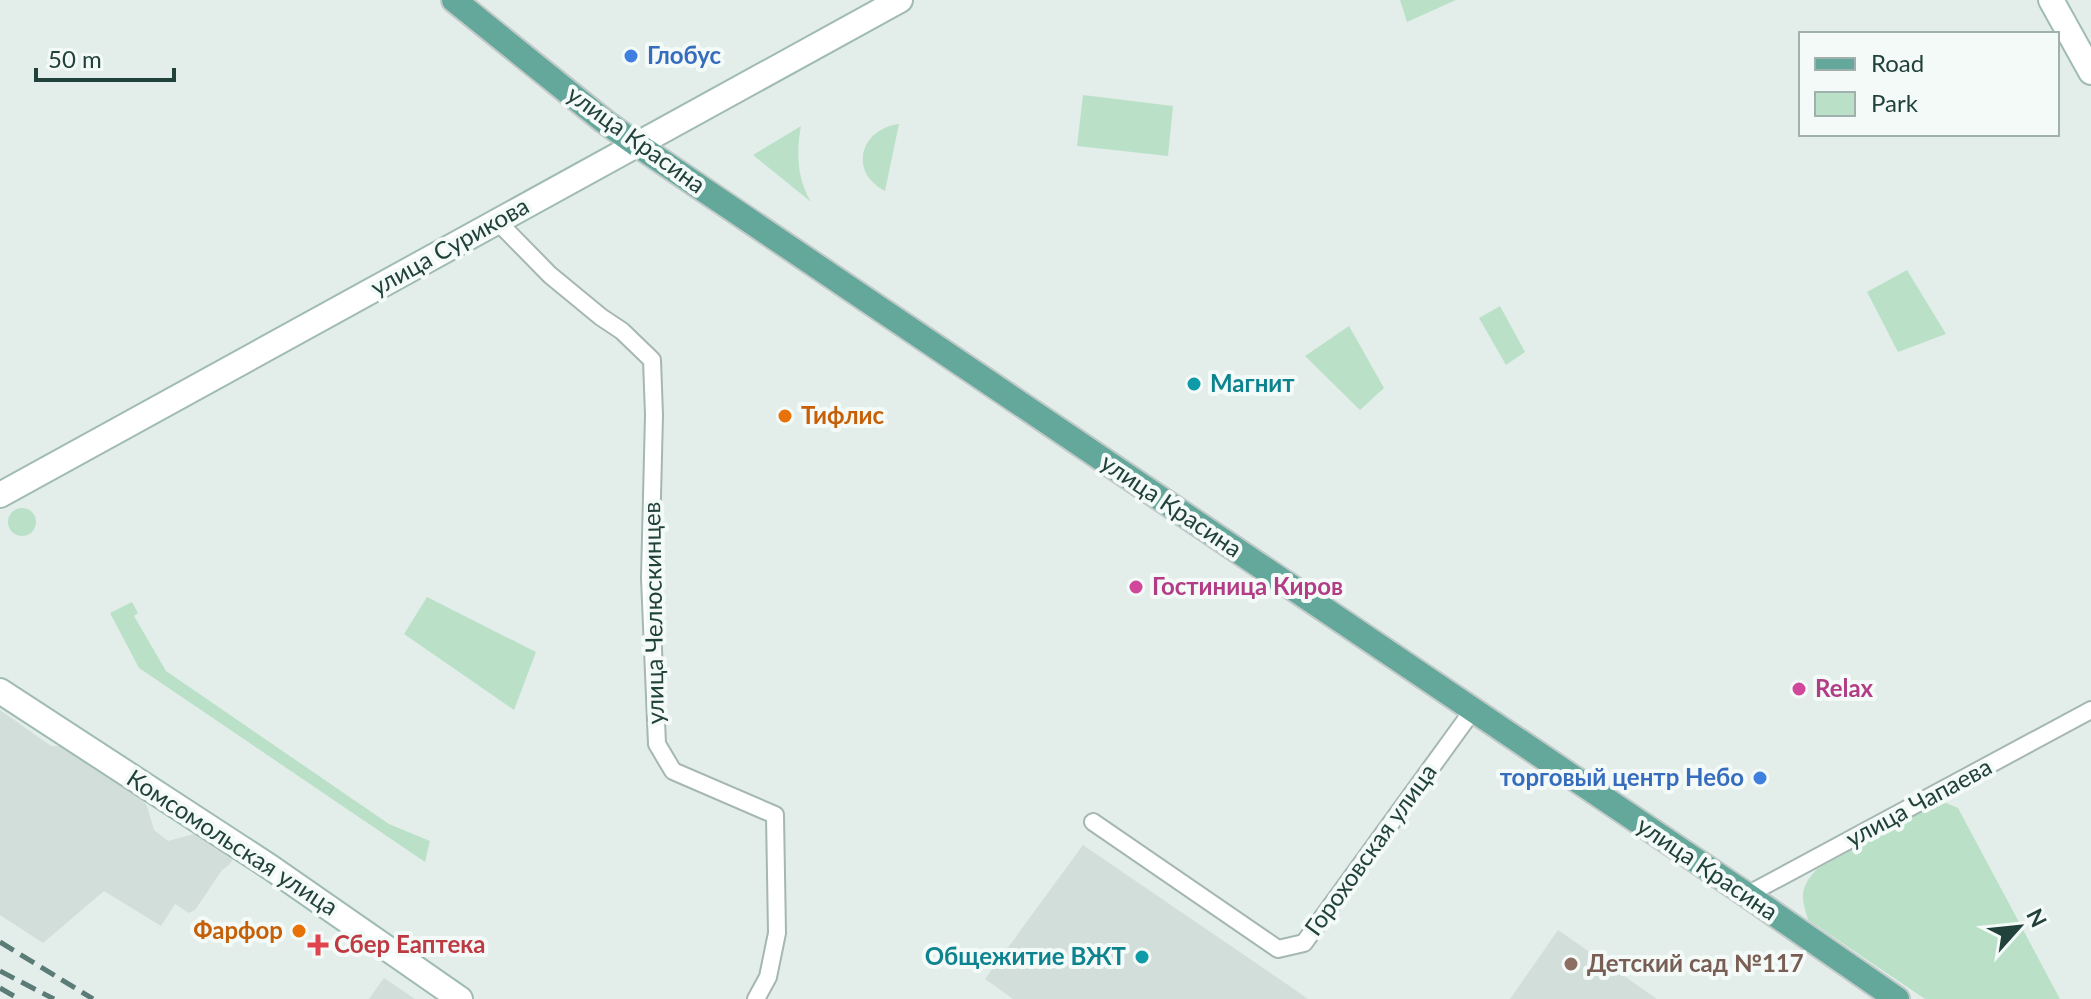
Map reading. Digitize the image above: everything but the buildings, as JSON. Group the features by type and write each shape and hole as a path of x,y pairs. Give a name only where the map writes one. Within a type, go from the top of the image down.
{"main road":[{"name":"улица Красина","path":"464,4 636,144 1897,999"}],"street":[{"name":"улица Сурикова","path":"0,495 900,0"},
{"path":"2051,0 2091,72"},
{"name":"улица Челюскинцев","path":"497,221 550,275 622,331 652,360 654,415 650,578 657,744 673,771 775,815 777,933 768,977 756,999"},
{"name":"Комсомольская улица","path":"0,691 270,867 460,999"},
{"name":"Гороховская улица","path":"1093,822 1278,949 1304,943 1473,710"},
{"name":"улица Чапаева","path":"1747,895 2091,710"}],"shaded area":[{"path":"0,710 51,746 60,746 142,799 154,830 168,841 194,834 233,859 195,910 189,913 175,904 161,926 104,891 43,943 0,915"},
{"path":"1083,845 1308,999 1013,999 985,979"},
{"name":"Детский сад №117","path":"1558,930 1657,999 1510,999"},
{"path":"384,978 390,982 415,999 369,999"}],"green space":[{"path":"1400,0 1456,0 1407,22"},
{"path":"1083,95 1173,106 1168,156 1077,146"},
{"path":"899,124 885,191 873,183 866,173 864,152 875,134"},
{"path":"801,126 799,165 811,202 753,155"},
{"path":"1907,270 1946,334 1898,352 1867,292"},
{"path":"1500,306 1525,352 1506,365 1479,318"},
{"path":"1349,326 1384,388 1360,410 1305,356"},
{"path":"22,508 32,512 36,522 32,532 22,536 12,532 8,522 12,512"},
{"path":"427,597 536,652 514,710 404,634"},
{"path":"132,602 138,613 134,616 166,671 389,824 430,841 425,862 139,668 110,613"},
{"path":"1946,803 1958,808 2060,999 1925,999 1808,920 1804,887 1817,869 1935,804"}],"railway":[{"path":"0,942 93,999"},
{"path":"0,971 54,999"},
{"path":"0,988 19,999"}],"place":[{"name":"Глобус","path":"631,56"},
{"name":"Магнит","path":"1194,384"},
{"name":"Тифлис","path":"785,416"},
{"name":"Гостиница Киров","path":"1136,587"},
{"name":"Relax","path":"1799,689"},
{"name":"торговый центр Небо","path":"1760,778"},
{"name":"Фарфор","path":"299,931"},
{"name":"Сбер Еаптека","path":"318,945"},
{"name":"Общежитие ВЖТ","path":"1142,957"},
{"name":"Детский сад №117","path":"1571,964"}]}
